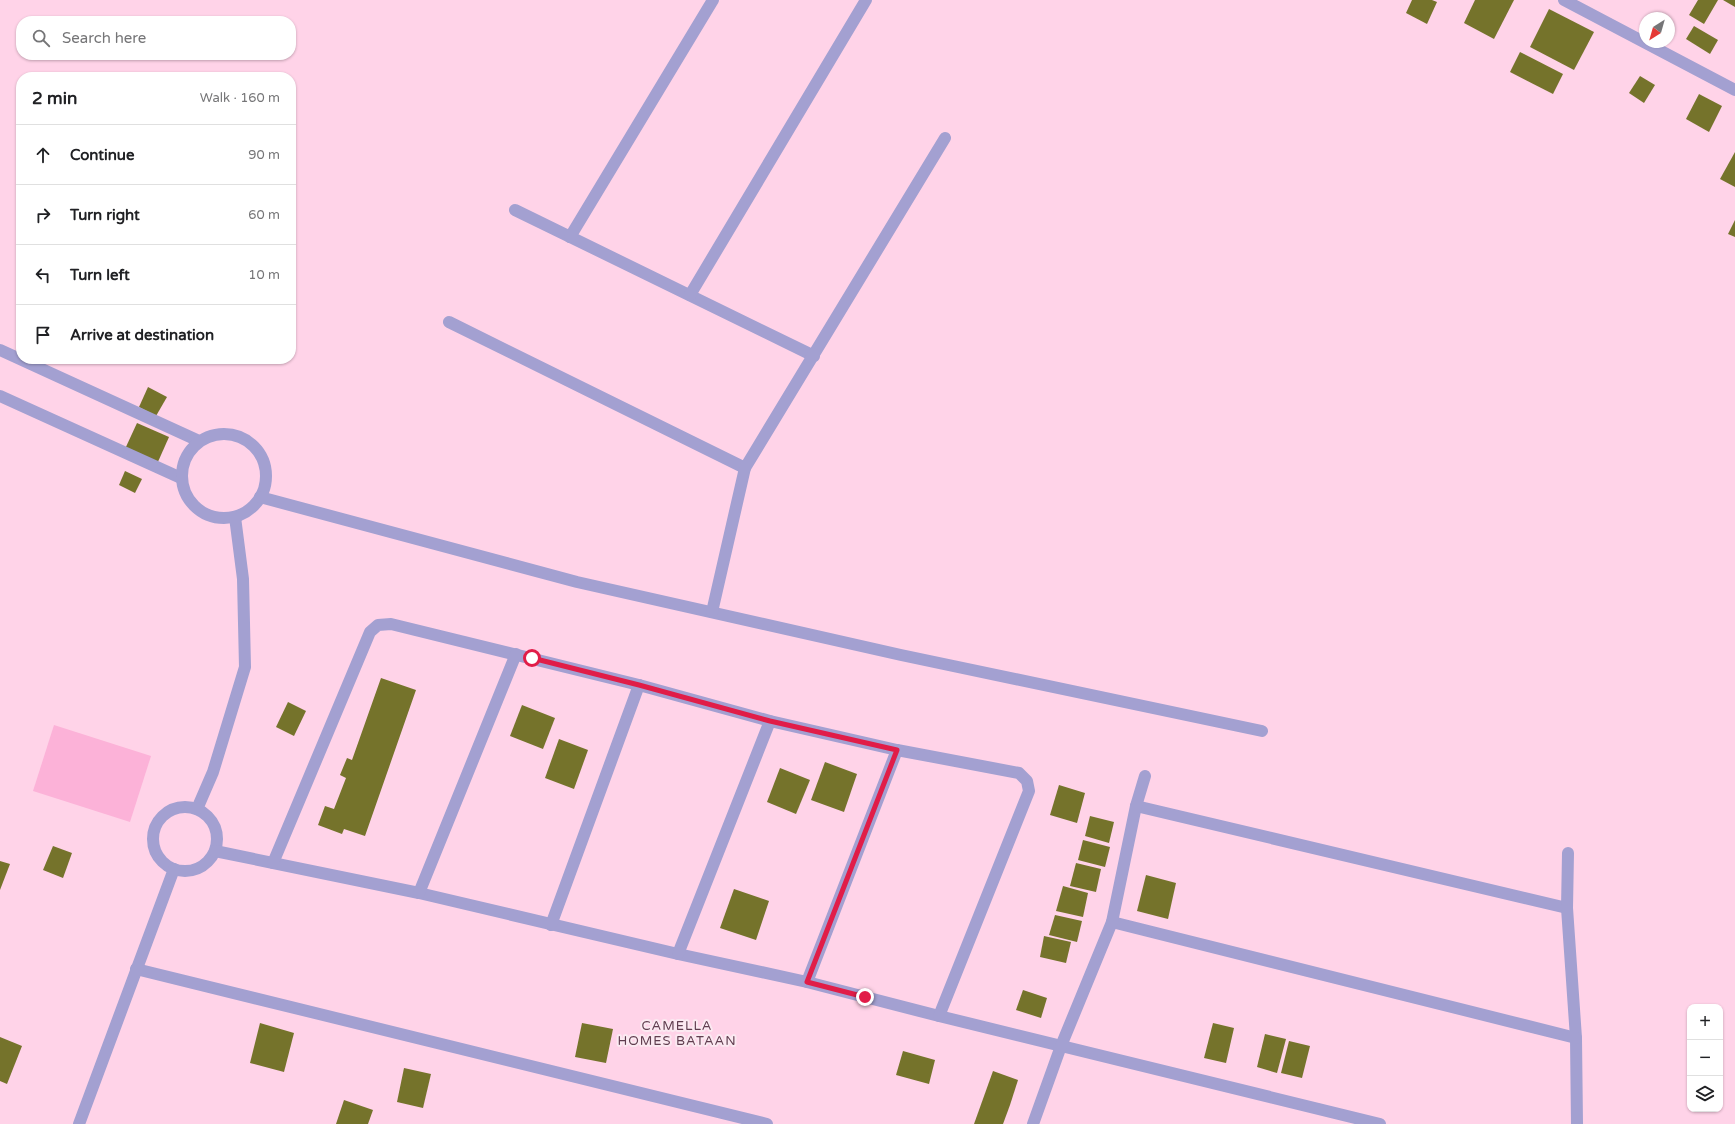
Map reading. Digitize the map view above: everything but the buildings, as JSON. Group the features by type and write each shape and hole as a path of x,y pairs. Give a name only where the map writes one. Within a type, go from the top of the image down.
{"street":[{"path":"570,237 713,0"},
{"path":"690,295 866,0"},
{"path":"1564,0 1735,90"},
{"path":"712,612 745,468 945,138"},
{"path":"515,210 814,356"},
{"path":"449,322 745,468"},
{"path":"1,353 16,360"},
{"path":"26,364 199,441"},
{"path":"0,396 181,478"},
{"path":"221,434 235,435 247,441 258,450 264,463 266,476 264,490 258,502 247,511 235,517 220,519 206,515 194,507 186,496 181,478 182,468 187,454 199,441 208,436 221,434"},
{"path":"260,497 577,582 909,656 1262,731"},
{"path":"197,809 213,772 246,667 242,579 235,517"},
{"path":"273,863 370,632 378,625 391,624 639,685 770,721 897,750 1019,773 1028,781 1029,791 939,1016"},
{"path":"419,893 516,654"},
{"path":"551,925 639,685"},
{"path":"678,954 770,721"},
{"path":"807,982 897,750"},
{"path":"1033,1124 1061,1046 1112,922 1136,806 1145,776"},
{"path":"1136,806 1567,908"},
{"path":"177,807 197,809 206,814 216,831 217,841 215,851 203,866 194,870 174,869 158,856 154,847 153,837 155,827 160,818 168,811 177,807"},
{"path":"215,851 419,893 551,925 807,982 939,1016 1380,1124"},
{"path":"1568,853 1567,908 1576,1038 1577,1124"},
{"path":"79,1124 174,869"},
{"path":"1112,922 1576,1038"},
{"path":"136,969 767,1124"}],"shaded area":[{"path":"54,725 151,756 130,822 33,791"}],"district":[{"name":"CAMELLA HOMES BATAAN","path":"677,1032"}],"route":[{"path":"532,658 639,685 770,721 897,750 807,982 865,997"}]}
